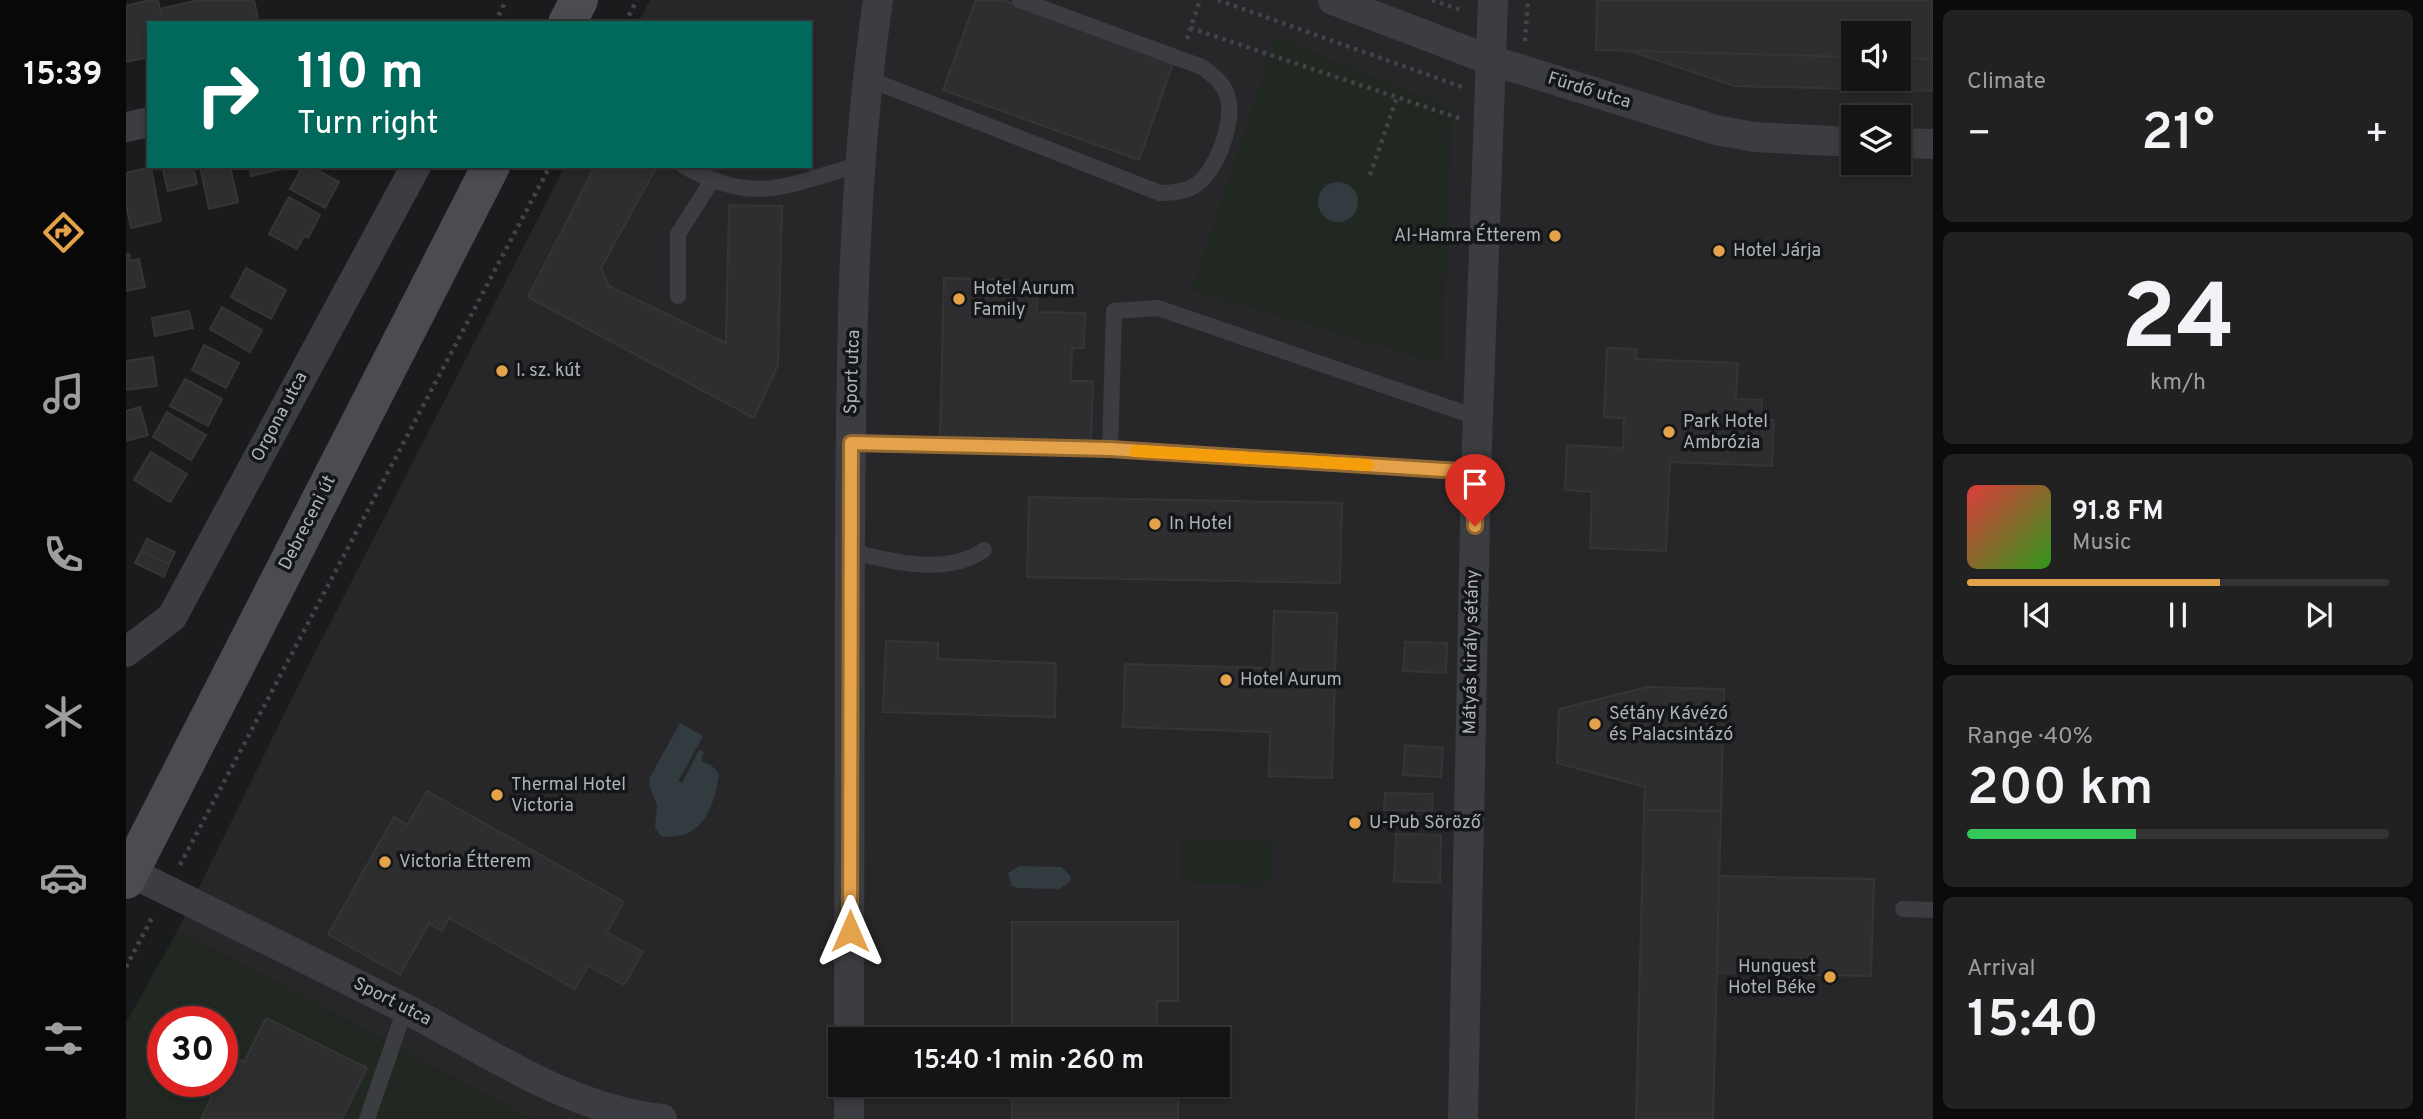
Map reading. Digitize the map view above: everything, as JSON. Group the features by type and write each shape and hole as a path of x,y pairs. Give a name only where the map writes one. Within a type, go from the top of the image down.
{"street":[{"path":"568,21 579,0"},
{"name":"Sport utca","path":"849,1027 851,443 858,165 866,78 878,0"},
{"name":"Fürdő utca","path":"1333,0 1490,60 1716,130 1754,137 1841,141"},
{"name":"Mátyás király sétány","path":"1463,1119 1476,472 1493,0"},
{"path":"126,127 147,122"},
{"path":"1911,143 1933,144"},
{"name":"Orgona utca","path":"126,652 172,617 415,168"},
{"name":"Debreceni út","path":"127,874 490,168"},
{"name":"Sport utca","path":"127,874 167,891 405,1009 560,1091 640,1117 662,1119"},
{"path":"849,1097 849,1119"}],"lane":[{"path":"866,78 1160,193 1173,193 1197,185 1206,176 1227,125 1230,110 1228,97 1216,78 1202,67 1020,0"},
{"path":"687,168 711,182 759,191 858,165"},
{"path":"678,296 678,234 711,182"},
{"path":"1110,449 1114,311 1158,308 1479,418"},
{"path":"851,443 1110,449 1476,472"},
{"path":"850,551 882,560 951,565 971,560 984,550"},
{"path":"1903,909 1933,910"},
{"path":"368,1119 405,1009"}],"path":[{"path":"496,21 506,0"},
{"path":"626,21 638,0"},
{"path":"1180,59 1200,0"},
{"path":"1218,0 1489,96"},
{"path":"1432,0 1468,13 1468,0"},
{"path":"1522,70 1528,0"},
{"path":"1190,28 1488,128"},
{"path":"1370,175 1397,97"},
{"path":"126,967 549,168"}],"shaded area":[{"path":"650,0 1933,0 1933,1119 531,1119 178,930 303,676 564,168 812,168 812,21 639,21"},
{"path":"1276,37 1452,109 1442,364 1192,290"},
{"path":"1338,182 1346,183 1352,188 1357,194 1357,210 1352,216 1346,221 1338,222 1330,221 1324,216 1319,210 1318,202 1319,194 1324,188 1330,183"},
{"path":"680,723 703,736 678,782 682,783 699,750 704,752 701,761 712,766 719,774 714,799 704,820 687,834 661,836 655,828 657,805 649,785 650,777"},
{"path":"1182,838 1271,841 1270,886 1180,882"},
{"path":"1019,866 1061,867 1071,876 1070,882 1059,889 1017,888 1011,885 1008,873"},
{"path":"178,930 531,1119 126,1119 126,1023"}],"building":[{"path":"158,0 163,21 147,21 147,57 126,62 126,6"},
{"path":"199,0 254,0 259,21 163,21 160,9"},
{"path":"976,0 1003,0 1174,61 1139,160 943,90"},
{"path":"1597,0 1933,0 1933,59 1911,58 1911,21 1841,21 1841,57 1596,50"},
{"path":"1630,51 1841,57 1841,89 1734,86"},
{"path":"1911,58 1933,59 1933,91 1911,90"},
{"path":"151,168 161,221 131,228 126,204 126,173"},
{"path":"162,168 193,168 197,184 168,191"},
{"path":"200,168 230,168 238,202 209,209"},
{"path":"249,168 283,168 283,169 251,176"},
{"path":"302,168 314,168 339,182 325,208 290,189"},
{"path":"594,168 656,168 601,268 609,286 726,343 729,205 782,206 778,365 754,418 528,297"},
{"path":"289,197 320,215 308,238 304,236 297,249 269,234"},
{"path":"126,254 129,254 130,261 139,259 145,287 126,291"},
{"path":"246,268 286,290 271,319 231,297"},
{"path":"944,278 1038,281 1037,312 1085,313 1084,348 1072,348 1071,381 1093,381 1091,440 940,437"},
{"path":"222,307 262,330 250,352 210,329"},
{"path":"189,311 193,328 155,336 152,318"},
{"path":"204,345 239,363 226,388 192,370"},
{"path":"1607,348 1637,349 1636,359 1738,363 1736,399 1762,400 1761,419 1774,420 1772,466 1670,462 1666,551 1590,548 1592,492 1565,490 1567,445 1623,448 1624,418 1604,417"},
{"path":"153,357 157,386 126,390 126,361"},
{"path":"185,379 222,399 208,426 170,406"},
{"path":"140,407 148,435 126,441 126,411"},
{"path":"167,412 206,435 191,460 153,437"},
{"path":"151,452 187,474 170,502 134,480"},
{"path":"1029,497 1342,503 1340,583 1027,577"},
{"path":"147,539 175,552 169,564 141,551"},
{"path":"141,551 169,564 164,577 135,563"},
{"path":"1274,611 1337,613 1332,778 1269,776 1270,732 1123,727 1125,664 1272,668"},
{"path":"886,641 938,643 938,659 1056,663 1055,717 883,712"},
{"path":"1405,642 1447,643 1446,673 1403,671"},
{"path":"1647,687 1724,689 1721,811 1644,810 1645,787 1557,763 1559,709"},
{"path":"1405,745 1443,748 1441,777 1403,775"},
{"path":"427,791 624,902 607,932 643,952 624,985 588,966 575,989 449,918 442,931 429,923 400,975 328,934 394,817 407,825"},
{"path":"1385,793 1433,794 1432,811 1384,810"},
{"path":"1644,810 1721,811 1713,1119 1636,1119"},
{"path":"1396,834 1441,835 1440,883 1394,881"},
{"path":"1719,876 1874,879 1871,976 1717,973"},
{"path":"1012,922 1178,922 1178,1001 1157,1001 1157,1027 1012,1027"},
{"path":"266,1018 367,1068 342,1119 201,1119 212,1097 238,1097 238,1059 244,1062"},
{"path":"1012,1097 1178,1097 1178,1119 1012,1119"}],"slow traffic":[{"path":"1135,451 1368,465"}],"place":[{"name":"Al-Hamra Étterem","path":"1555,236"},
{"name":"Hotel Járja","path":"1719,251"},
{"name":"Hotel Aurum Family","path":"959,299"},
{"name":"I. sz. kút","path":"502,371"},
{"name":"Park Hotel Ambrózia","path":"1669,432"},
{"name":"In Hotel","path":"1155,524"},
{"name":"Hotel Aurum","path":"1226,680"},
{"name":"Sétány Kávézó és Palacsintázó","path":"1595,724"},
{"name":"Thermal Hotel Victoria","path":"497,795"},
{"name":"U-Pub Söröző","path":"1355,823"},
{"name":"Victoria Étterem","path":"385,862"},
{"name":"Hunguest Hotel Béke","path":"1830,977"}],"route":[{"path":"850,931 851,443 1110,449 1476,472 1475,526"}]}
